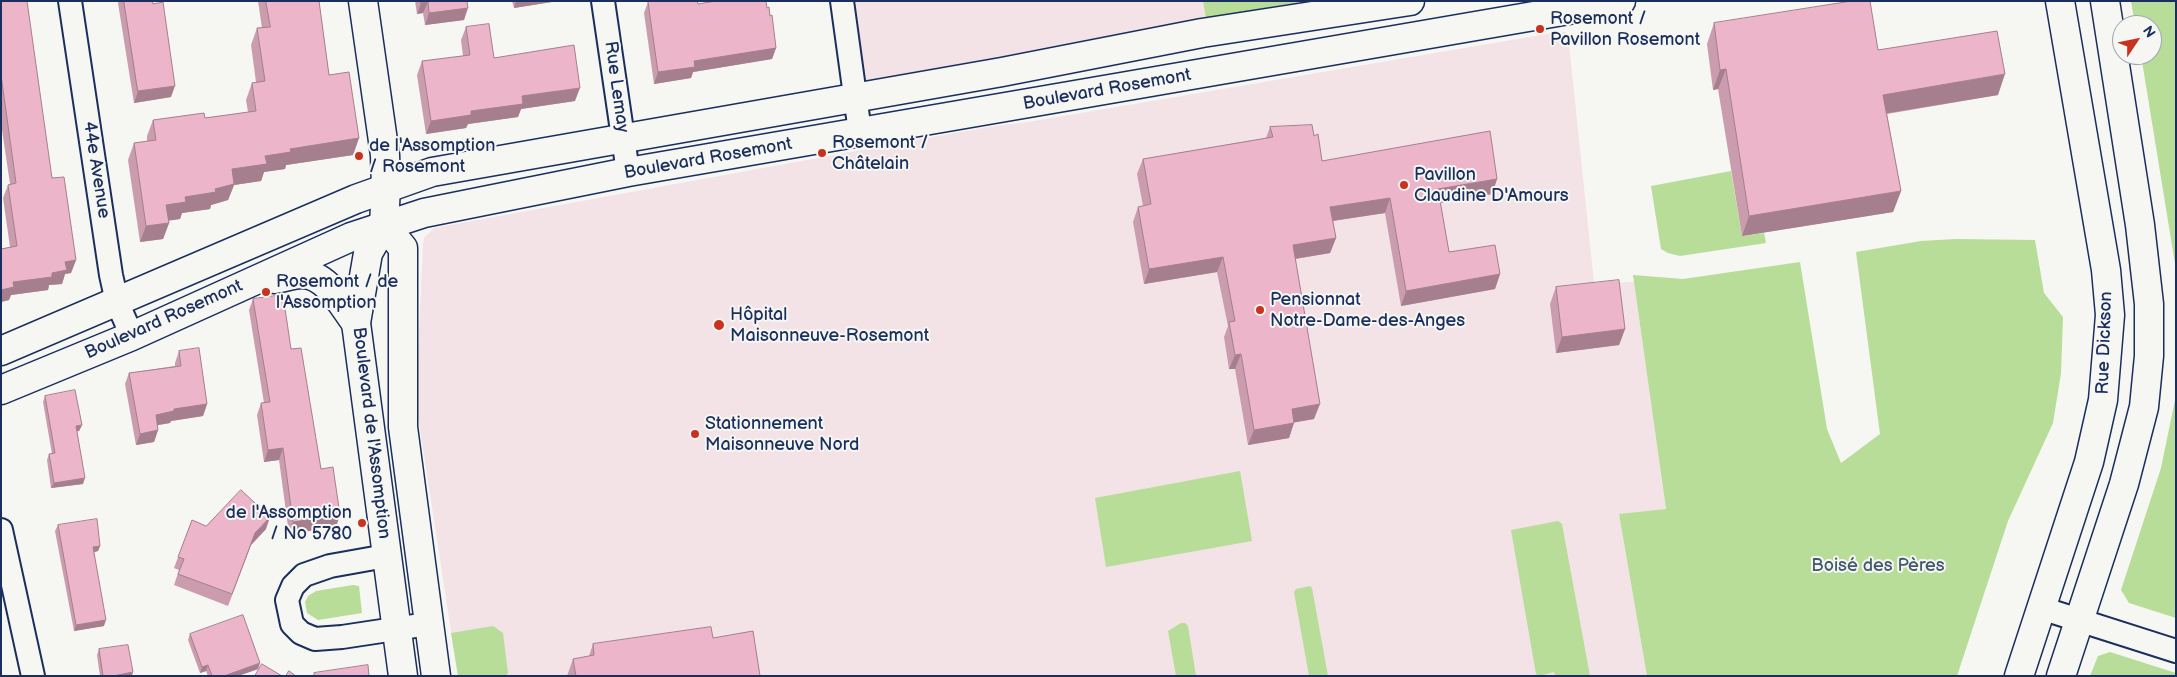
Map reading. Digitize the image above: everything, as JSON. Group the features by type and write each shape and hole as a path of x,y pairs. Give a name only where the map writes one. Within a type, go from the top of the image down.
{"main road":[{"name":"Boulevard de l'Assomption","path":"363,1 385,155 386,187 384,225 368,253 356,323 403,676"},
{"name":"Boulevard Rosemont","path":"1,351 386,187 432,172 1012,70 1202,33 1410,1"},
{"name":"Boulevard Rosemont","path":"1,390 132,336 338,242 424,212 628,172 1621,1"},
{"name":"Rue Dickson","path":"2019,676 2089,462 2103,400 2110,315 2106,270 2060,1"},
{"path":"2061,676 2124,484 2144,407 2149,356 2149,304 2140,225 2106,1"},
{"name":"Boulevard de l'Assomption","path":"384,225 403,248 403,427 436,676"},
{"path":"243,286 301,274 315,276 335,295 356,323"}],"street":[{"name":"44e Avenue","path":"70,1 112,274 118,302 132,336"},
{"name":"Rue Lemay","path":"603,1 628,172"},
{"path":"842,1 860,132"},
{"path":"1,530 33,676"},
{"name":"Boulevard de l'Assomption","path":"386,556 330,566 304,575 293,586 287,600 292,624 301,633 315,640 428,624"},
{"path":"2041,608 2176,651"}],"shaded area":[{"path":"842,1 1375,1 855,97"},
{"name":"Hôpital Maisonneuve-Rosemont","path":"1565,32 1568,35 1594,283 1634,282 1666,510 1619,514 1647,676 458,676 416,403 423,245 424,238 434,228 988,127 1028,122"}],"green space":[{"path":"1203,1 1305,1 1206,18"},
{"path":"2131,1 2176,1 2176,270 2143,65 2162,65 2162,15 2133,15"},
{"path":"1731,171 1742,236 1764,233 1766,243 1680,256 1661,249 1651,186"},
{"name":"Boisé des Pères","path":"1956,239 2035,240 2044,293 2063,317 2061,373 2053,423 2008,521 1957,676 1647,676 1619,514 1666,509 1633,275 1683,279 1800,262 1827,429 1841,463 1880,434 1856,252 1921,241"},
{"path":"2176,395 2176,618 2129,603 2121,590 2161,468"},
{"path":"1240,471 1252,541 1106,567 1095,498"},
{"path":"1558,521 1562,524 1590,676 1555,676 1554,672 1539,676 1536,674 1511,530"},
{"path":"353,585 359,586 362,613 318,620 307,613 305,602 308,596 316,591"},
{"path":"1310,586 1312,588 1328,676 1309,676 1294,592 1296,589"},
{"path":"1181,623 1185,623 1188,626 1196,676 1176,676 1168,631"},
{"path":"493,626 503,633 508,673 506,676 458,676 451,633"},
{"path":"2110,652 2176,673 2176,676 2090,676 2098,656"}],"building":[{"path":"1,1 27,1 52,178 64,177 76,260 65,262 67,270 52,273 52,277 13,282 14,287 1,290 1,249 17,246 8,185 16,183 1,75"},
{"path":"124,1 152,1 153,4 163,2 175,86 138,91"},
{"path":"266,1 319,1 329,75 349,72 359,138 290,149 291,152 265,156 267,164 232,169 234,184 215,189 216,192 185,197 186,202 166,205 169,223 146,226 134,143 156,140 153,120 204,113 205,118 256,111 252,83 265,81 257,28 270,27"},
{"path":"421,1 467,1 468,8 429,13 428,2 421,3"},
{"path":"697,1 698,4 716,1 766,1 770,16 772,15 776,48 694,61 695,67 658,72 648,2"},
{"path":"1852,1 1870,1 1878,50 1997,31 2005,74 1883,95 1901,191 1749,216 1726,69 1720,70 1714,23"},
{"path":"489,24 494,58 574,45 580,88 522,96 523,104 471,111 471,115 431,121 422,61 470,55 466,27"},
{"name":"Pensionnat Notre-Dame-des-Anges","path":"1312,125 1314,136 1318,134 1322,161 1490,131 1497,179 1438,189 1449,252 1495,245 1500,274 1406,291 1390,198 1330,207 1336,238 1293,245 1320,404 1292,409 1294,423 1254,430 1241,354 1235,355 1229,322 1235,321 1223,257 1149,269 1138,207 1151,204 1143,159 1273,137 1270,127"},
{"path":"1619,280 1625,329 1562,337 1556,287"},
{"path":"283,295 291,349 301,348 321,469 333,467 340,515 293,522 283,448 268,450 261,403 270,402 253,299"},
{"path":"199,348 207,404 174,409 174,411 156,415 158,430 140,434 129,373 181,366 179,351"},
{"path":"75,390 82,425 76,426 85,478 54,483 49,454 55,453 45,396"},
{"path":"241,490 270,517 255,533 232,594 178,574 184,559 178,557 192,520 206,526"},
{"path":"97,519 100,546 93,547 106,620 76,625 58,525"},
{"path":"243,615 260,663 224,676 212,676 208,665 202,667 190,634"},
{"path":"711,627 713,638 753,631 760,676 576,676 573,659 594,655 593,644"},
{"path":"128,645 133,672 103,676 99,649"},
{"path":"262,664 282,676 255,676"},
{"path":"368,665 369,676 314,676 314,673"},
{"path":"289,671 296,676 286,676"}],"place":[{"name":"Rosemont / Pavillon Rosemont","path":"1540,29"},
{"name":"Rosemont / Châtelain","path":"822,153"},
{"name":"de l'Assomption / Rosemont","path":"359,156"},
{"name":"Pavillon Claudine D'Amours","path":"1404,185"},
{"name":"Rosemont / de l'Assomption","path":"266,292"},
{"name":"Pensionnat Notre-Dame-des-Anges","path":"1260,310"},
{"name":"Hôpital Maisonneuve-Rosemont","path":"719,325"},
{"name":"Stationnement Maisonneuve Nord","path":"695,434"},
{"name":"de l'Assomption / No 5780","path":"362,523"}]}
